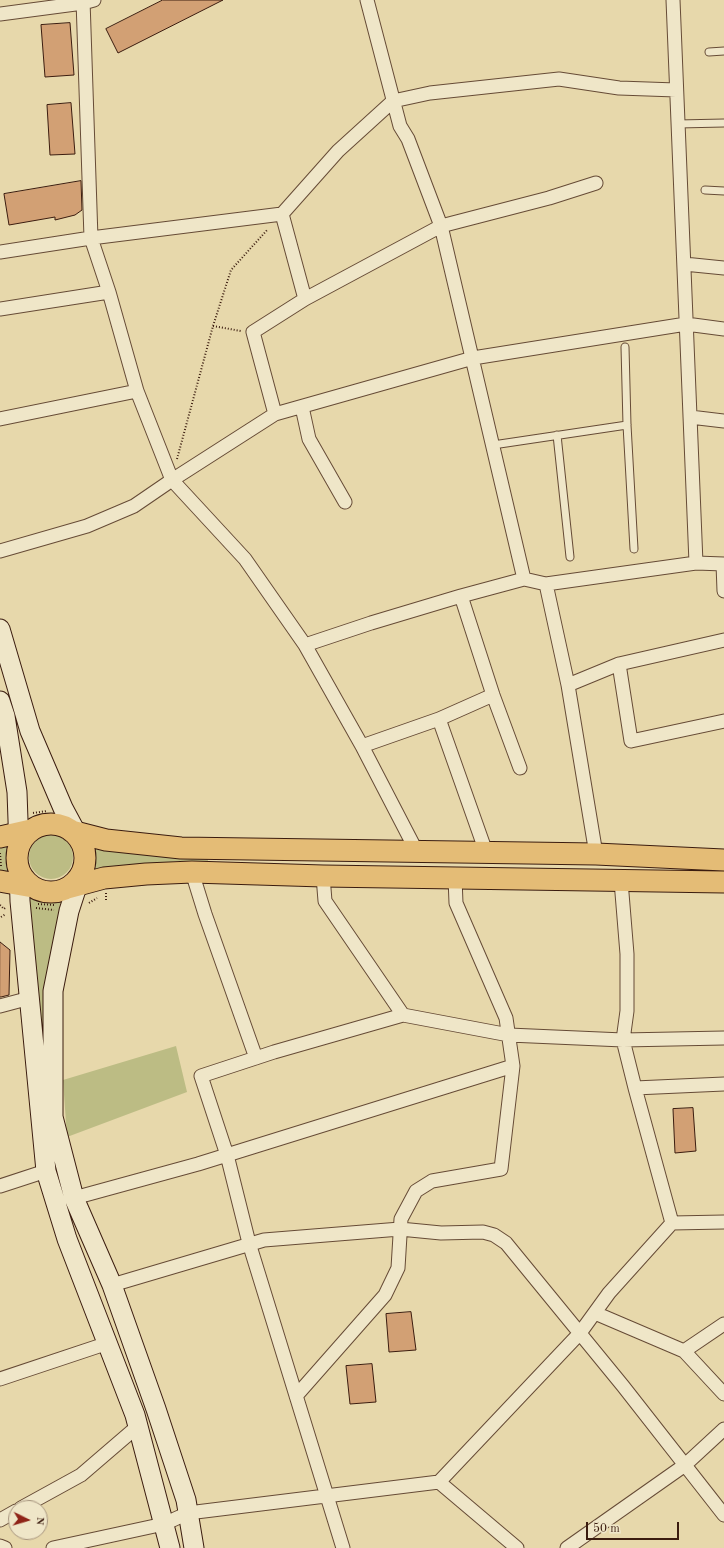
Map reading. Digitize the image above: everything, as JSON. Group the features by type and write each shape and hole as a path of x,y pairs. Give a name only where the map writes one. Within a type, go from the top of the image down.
{"main road":[{"path":"724,860 596,854 181,848 106,840 75,833 62,826 51,824 40,825 17,832 19,888 56,892 74,892 104,878 192,872 323,876 724,882"},
{"path":"74,892 85,860 84,848 75,833"}],"street":[{"path":"367,0 400,126 408,139 441,226 524,579"},
{"path":"673,0 696,563"},
{"path":"0,14 87,1 91,238 109,292 137,391 172,480 245,559 305,645 362,746 418,852"},
{"path":"0,252 91,238 282,214 338,151 393,101 438,92 559,79 620,88 676,90"},
{"path":"275,414 253,332 305,299 441,226 549,198 596,183"},
{"path":"282,214 305,299"},
{"path":"684,264 724,268"},
{"path":"0,309 109,292"},
{"path":"0,551 87,526 134,506 275,414 473,358 686,324 724,329"},
{"path":"0,419 137,391"},
{"path":"302,406 309,439 345,502"},
{"path":"690,417 724,421"},
{"path":"305,645 371,623 524,579 546,584 696,563 723,564 724,591"},
{"path":"546,584 568,685 596,854"},
{"path":"461,596 493,695 520,768"},
{"path":"0,629 30,731 75,833"},
{"path":"568,685 619,664 724,640"},
{"path":"619,664 631,740 724,721"},
{"path":"362,746 439,719 493,695"},
{"path":"2,711 16,785 17,832"},
{"path":"439,719 486,852"},
{"path":"192,872 205,914 256,1058"},
{"path":"323,876 325,901 403,1015"},
{"path":"296,1396 385,1295 398,1268 401,1218 416,1191 432,1181 501,1169 513,1066 509,1035 506,1018 456,903 455,878"},
{"path":"621,881 627,954 627,1011 623,1040 672,1223"},
{"path":"19,888 46,1171 67,1239 135,1415 170,1548"},
{"path":"74,892 52,991 53,1117 74,1198 112,1285 156,1409 186,1500 194,1548"},
{"path":"0,1006 30,998"},
{"path":"343,1548 249,1244 227,1155 201,1076 256,1058 403,1015 509,1035 623,1040 724,1038"},
{"path":"74,1198 227,1155 513,1066"},
{"path":"635,1088 724,1084"},
{"path":"0,1186 46,1171"},
{"path":"53,1548 164,1524 188,1513 439,1482 580,1334 609,1293 672,1223 724,1222"},
{"path":"112,1285 264,1240 400,1229 441,1233 483,1232 494,1235 506,1243 724,1515"},
{"path":"595,1313 684,1351 724,1394"},
{"path":"684,1351 724,1324"},
{"path":"0,1379 108,1343"},
{"path":"36,1500 81,1475 138,1426"},
{"path":"567,1548 685,1465 724,1429"},
{"path":"439,1482 517,1548"},
{"path":"0,1546 5,1548"}],"lane":[{"path":"709,52 724,51"},
{"path":"678,124 724,123"},
{"path":"705,190 724,191"},
{"path":"625,347 627,425 634,549"},
{"path":"493,445 627,425"},
{"path":"557,436 570,557"}],"path":[{"path":"172,480 213,326 231,270 282,214"},
{"path":"213,326 253,332"},
{"path":"17,832 26,814 63,808"},
{"path":"19,888 74,892"},
{"path":"19,888 74,892"},
{"path":"0,906 4,909 19,888"},
{"path":"1,917 19,888"},
{"path":"74,892 84,906 106,892"}],"green space":[{"path":"47,835 55,835 60,836 67,841 72,848 72,866 67,873 60,878 47,879 39,876 32,869 29,861 29,853 32,845 39,838"},
{"path":"10,843 7,858 9,874 0,872 0,844"},
{"path":"91,844 208,855 208,861 178,861 91,874 94,859"},
{"path":"28,898 63,902 59,910 43,998 47,1116"},
{"path":"176,1046 187,1092 67,1137 63,1080"}],"building":[{"path":"163,0 223,0 118,53 106,29"},
{"path":"70,23 74,75 45,77 41,25"},
{"path":"71,103 75,154 50,155 47,105"},
{"path":"81,181 82,210 75,215 55,220 55,217 9,225 4,194"},
{"path":"0,942 10,950 9,995 1,997 0,997"},
{"path":"693,1108 696,1151 675,1153 673,1109"},
{"path":"411,1312 416,1350 389,1352 386,1314"},
{"path":"372,1364 376,1402 350,1404 346,1366"}]}
